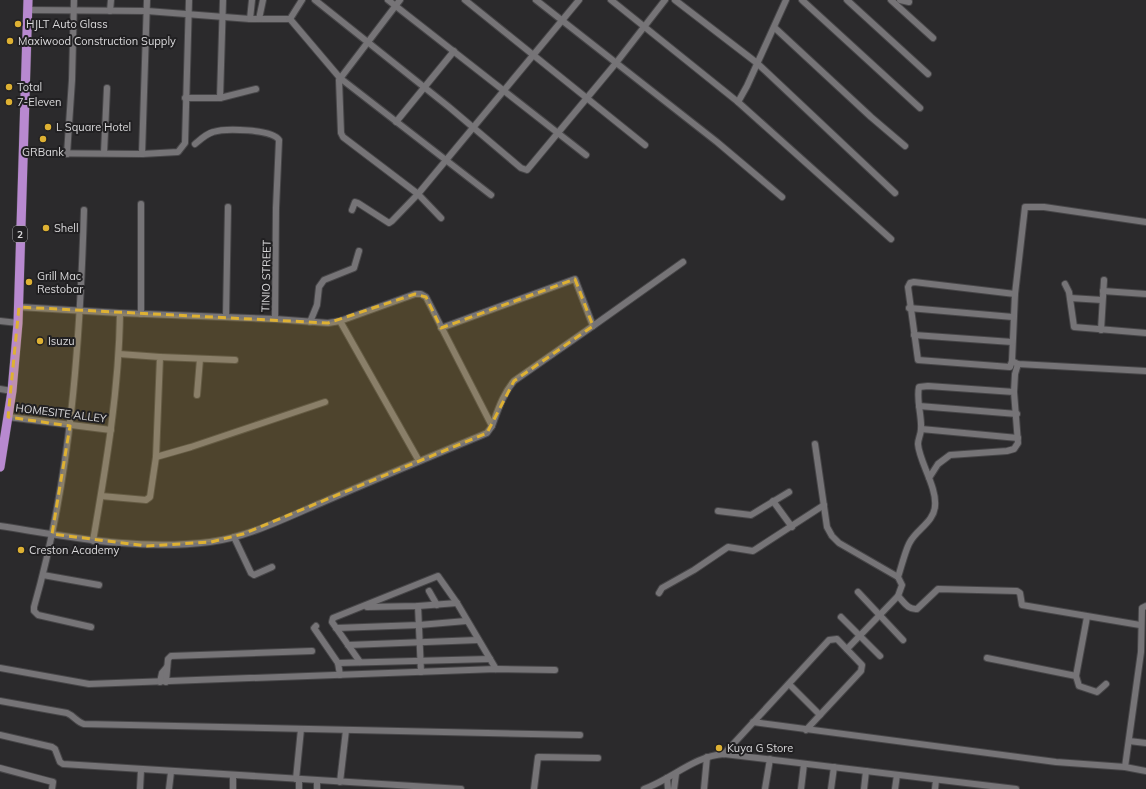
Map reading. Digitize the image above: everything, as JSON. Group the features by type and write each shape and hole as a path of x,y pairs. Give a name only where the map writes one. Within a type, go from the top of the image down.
{"highway":[{"name":"2","path":"0,467 12,391 18,323 28,0"}],"street":[{"path":"67,154 72,80 74,0"},
{"path":"110,11 111,0"},
{"path":"142,154 147,0"},
{"path":"23,153 142,154 178,152 185,143 185,98 189,0"},
{"path":"220,98 224,0"},
{"path":"250,19 252,0"},
{"path":"259,19 263,0"},
{"path":"290,19 302,0"},
{"path":"315,0 523,169 527,170 616,63 665,0"},
{"path":"388,0 586,155"},
{"path":"400,0 340,78 339,82 343,137 418,194 441,218"},
{"path":"465,0 535,54 646,145"},
{"path":"536,0 718,142 782,197"},
{"path":"352,210 355,202 390,222 418,194 579,0"},
{"path":"611,0 738,102 891,239"},
{"path":"675,0 757,63 895,193"},
{"path":"738,102 775,28 786,0"},
{"path":"802,0 920,108"},
{"path":"847,0 928,74"},
{"path":"893,0 933,38"},
{"path":"900,0 909,2"},
{"path":"28,10 147,11 250,19 290,19 340,78 491,195"},
{"path":"775,28 871,117 905,146"},
{"path":"396,122 423,87 454,51"},
{"path":"104,153 107,88"},
{"path":"185,98 220,98 256,89"},
{"name":"TINIO STREET","path":"18,307 81,312 275,319 276,208 279,140 273,134 224,130 206,135 195,144"},
{"path":"141,204 141,314"},
{"path":"226,317 228,207"},
{"path":"1015,294 914,282 910,283 908,287 917,359 920,361 1008,367 1012,361 1013,317 1025,207 1044,207 1146,222"},
{"path":"84,210 81,312 70,426 52,534 34,611 45,618 91,627"},
{"path":"310,322 317,305 319,287 324,280 354,268 359,251"},
{"path":"0,526 93,541 160,546 211,542 234,537 303,510 487,433 492,426 499,406 514,381 683,262"},
{"path":"441,328 575,279 593,326"},
{"path":"1101,330 1104,280"},
{"path":"1065,284 1069,292 1074,327 1146,333"},
{"path":"1103,291 1146,294"},
{"path":"275,319 328,323 340,321 415,294 421,294 426,298 492,426"},
{"path":"1070,298 1102,300"},
{"path":"910,308 1013,317"},
{"path":"93,541 111,430 119,354 120,313"},
{"path":"0,321 18,323"},
{"path":"340,321 419,461"},
{"path":"914,335 1012,342"},
{"path":"119,354 235,360"},
{"path":"101,496 146,500 150,497 156,456 160,356"},
{"path":"197,395 200,359"},
{"path":"1012,361 1018,364 1146,371"},
{"path":"929,478 938,464 950,455 1007,451 1017,446 1017,414 1014,392 1015,374 1018,364"},
{"path":"898,577 909,543 922,526 930,521 935,506 929,478 918,445 921,429 918,388 923,386 1014,392"},
{"path":"0,389 12,391"},
{"path":"156,456 191,447 325,402"},
{"path":"920,406 1017,414"},
{"name":"HOMESITE ALLEY","path":"8,417 111,430"},
{"path":"921,429 1018,438"},
{"path":"815,444 827,527 839,543 898,577 902,585 898,596 847,649"},
{"path":"718,511 751,515 757,513 789,492"},
{"path":"773,502 792,527"},
{"path":"659,593 662,588 694,570 728,547 753,551 824,505"},
{"path":"234,537 251,573 254,575 272,567"},
{"path":"43,575 99,585"},
{"path":"360,662 332,622 333,618 362,608 438,576 457,603 466,621 496,669"},
{"path":"898,596 909,608 917,609 938,589 1017,591 1020,593 1022,605 1140,625"},
{"path":"429,591 437,605"},
{"path":"858,592 903,640"},
{"path":"362,608 457,603"},
{"path":"418,606 421,672"},
{"path":"1125,767 1143,653 1143,634 1140,625 1142,608 1146,606"},
{"path":"841,617 880,656"},
{"path":"1087,617 1076,676 1077,684 1085,689 1097,692 1106,684"},
{"path":"336,628 419,625 466,621"},
{"path":"316,626 314,628 338,663 340,675"},
{"path":"724,754 829,640 837,639 862,665 861,671 806,730"},
{"path":"348,645 478,640"},
{"path":"163,682 162,673 167,667 168,659 175,656 312,651"},
{"path":"987,658 1076,676"},
{"path":"338,663 490,659"},
{"path":"0,668 85,684 496,669 555,670"},
{"path":"789,684 820,715"},
{"path":"0,701 67,713 84,724 580,735"},
{"path":"754,722 1056,762 1125,767 1146,771"},
{"path":"299,789 298,780 301,729"},
{"path":"340,782 346,730"},
{"path":"0,735 52,747 56,749 60,762 63,764 233,776 461,789"},
{"path":"1129,741 1146,743"},
{"path":"644,789 654,787 667,778 707,757 724,754 936,780 967,786 1016,789"},
{"path":"534,789 538,756 598,758"},
{"path":"704,789 707,757"},
{"path":"765,789 770,760"},
{"path":"801,789 804,764"},
{"path":"831,789 834,767"},
{"path":"0,768 53,782 52,789"},
{"path":"140,789 141,770"},
{"path":"864,789 866,771"},
{"path":"169,789 171,772"},
{"path":"674,789 676,774"},
{"path":"895,789 897,775"},
{"path":"233,776 233,789"},
{"path":"667,778 668,789"},
{"path":"317,780 317,789"},
{"path":"935,789 936,780"}],"highlighted area":[{"path":"575,279 593,326 514,381 487,433 243,534 211,542 147,546 52,534 70,426 8,417 19,307 328,323 415,294 426,297 441,328"}],"place":[{"name":"HJLT Auto Glass","path":"18,24"},
{"name":"Maxiwood Construction Supply","path":"10,41"},
{"name":"Total","path":"9,87"},
{"name":"7-Eleven","path":"9,102"},
{"name":"L Square Hotel","path":"48,127"},
{"name":"GRBank","path":"43,139"},
{"name":"Shell","path":"46,228"},
{"name":"Grill Mac Restobar","path":"29,282"},
{"name":"Isuzu","path":"40,341"},
{"name":"Creston Academy","path":"21,550"},
{"name":"Kuya G Store","path":"719,748"}]}
